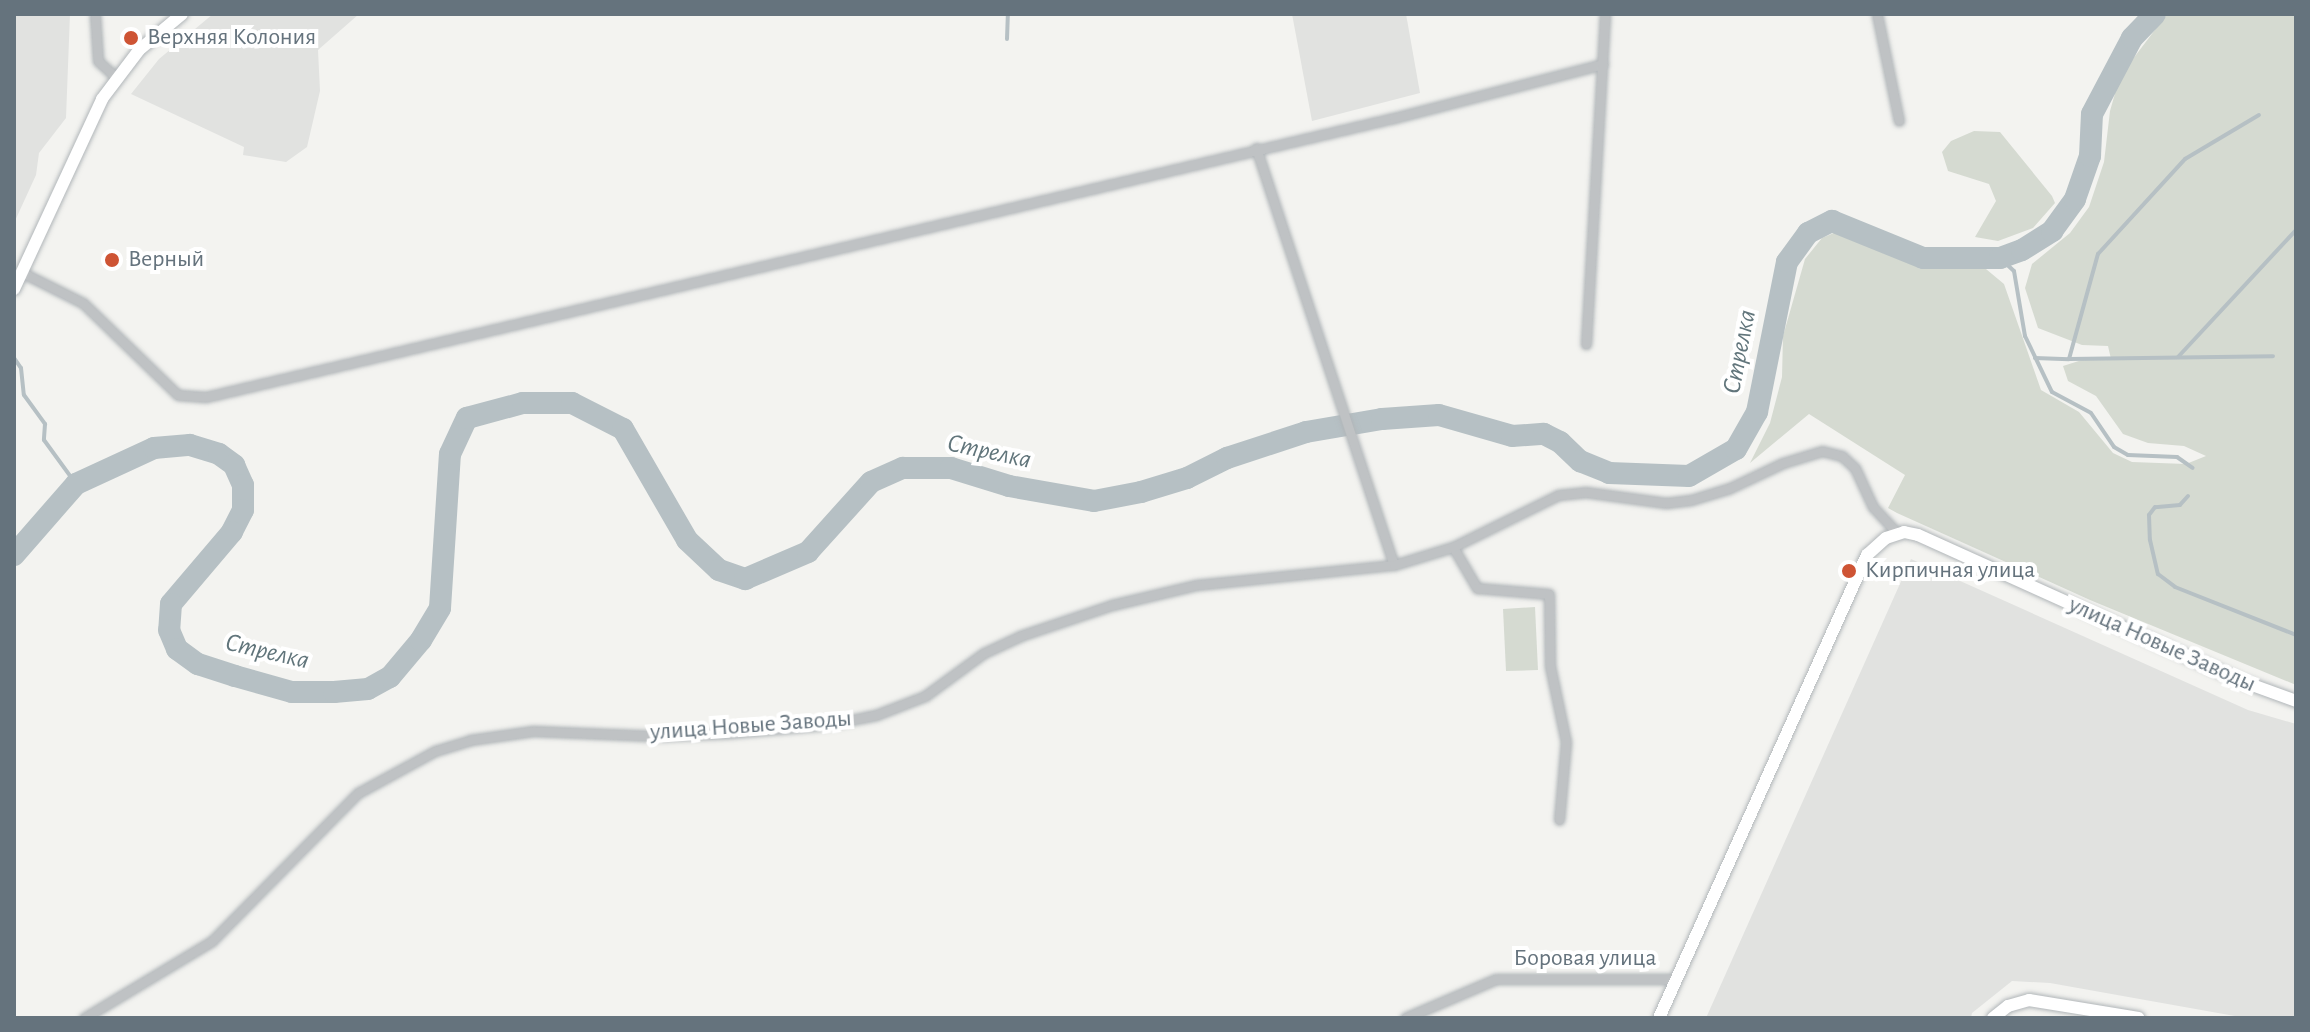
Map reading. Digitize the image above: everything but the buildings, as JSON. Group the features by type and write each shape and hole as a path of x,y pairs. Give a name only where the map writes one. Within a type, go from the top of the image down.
{"street":[{"path":"95,14 98,61 116,77"},
{"path":"14,289 90,120 116,77 139,50 182,14"},
{"path":"1586,344 1605,14"},
{"path":"1877,14 1899,121"},
{"path":"23,273 83,303 178,395 206,397 1422,111 1603,64"},
{"path":"1256,148 1394,565"},
{"name":"улица Новые Заводы","path":"84,1018 212,941 358,793 435,751 500,733 576,731 655,736 727,733 831,724 876,715 925,696 984,653 1020,636 1112,605 1196,585 1394,565 1453,547 1558,495 1585,492 1666,503 1691,500 1728,489 1783,463 1822,451 1842,456 1855,468 1873,507 1892,535 1918,535 2241,681 2296,701"},
{"path":"1659,1018 1867,555 1892,535"},
{"path":"1453,547 1477,588 1549,594 1550,666 1566,742 1559,820"},
{"name":"Боровая улица","path":"1405,1018 1496,979 1677,979"},
{"path":"1993,1018 2008,1006 2029,1000 2139,1018"}],"shaded area":[{"path":"14,14 70,14 66,118 39,153 36,175 14,223"},
{"path":"213,14 359,14 318,50 320,91 307,147 286,162 243,155 244,147 131,94 159,59"},
{"path":"1292,14 1406,14 1420,93 1312,121"},
{"path":"2167,14 2296,14 2296,685 2090,600 1888,508 1905,475 1809,414 1750,463 1770,423 1782,377 1783,336 1805,259 1822,238 1836,232 1899,255 1920,269 1953,262 1986,269 2004,284 2041,390 2079,412 2113,453 2132,462 2186,464 2206,456 2184,446 2148,443 2123,434 2096,396 2068,381 2063,366 2082,360 2111,359 2108,346 2082,345 2038,328 2025,288 2032,264 2070,233 2089,207 2104,162 2110,111 2120,76"},
{"path":"1974,131 2000,132 2052,196 2055,203 2033,228 1998,241 1975,237 1996,201 1989,184 1948,171 1942,152 1951,141"},
{"path":"1911,559 2248,710 2296,724 2296,1018 2246,1018 2050,983 2012,981 1972,1013 1971,1018 1706,1018"},
{"path":"1535,607 1538,670 1506,671 1503,609"}],"waterway":[{"path":"1007,39 1008,14"},
{"name":"Стрелка","path":"14,555 76,484 154,448 190,445 219,454 234,465 243,485 243,510 232,532 171,604 169,630 177,649 198,664 292,692 334,692 368,689 390,677 421,640 440,608 450,454 467,418 523,403 572,403 623,429 687,540 719,570 745,579 808,552 871,482 903,468 951,468 1009,486 1094,501 1141,492 1187,478 1227,458 1306,432 1382,419 1439,415 1512,436 1544,434 1560,442 1580,461 1609,473 1689,476 1736,449 1757,412 1787,262 1808,233 1832,221 1923,258 2000,258 2022,250 2052,231 2075,199 2090,156 2092,114 2132,38 2155,14"},
{"path":"2035,358 2069,359 2098,254 2185,159 2259,115"},
{"path":"2178,357 2296,230"},
{"path":"2000,258 2014,271 2025,336 2052,392 2091,413 2114,447 2128,455 2177,457 2193,468"},
{"path":"2069,359 2273,356"},
{"path":"14,358 21,368 24,395 45,424 44,440 76,484"},
{"path":"2188,496 2180,505 2155,507 2149,515 2150,540 2158,574 2175,587 2296,635"}],"place":[{"name":"Верхняя Колония","path":"131,38"},
{"name":"Верный","path":"112,260"},
{"name":"Кирпичная улица","path":"1849,571"}]}
